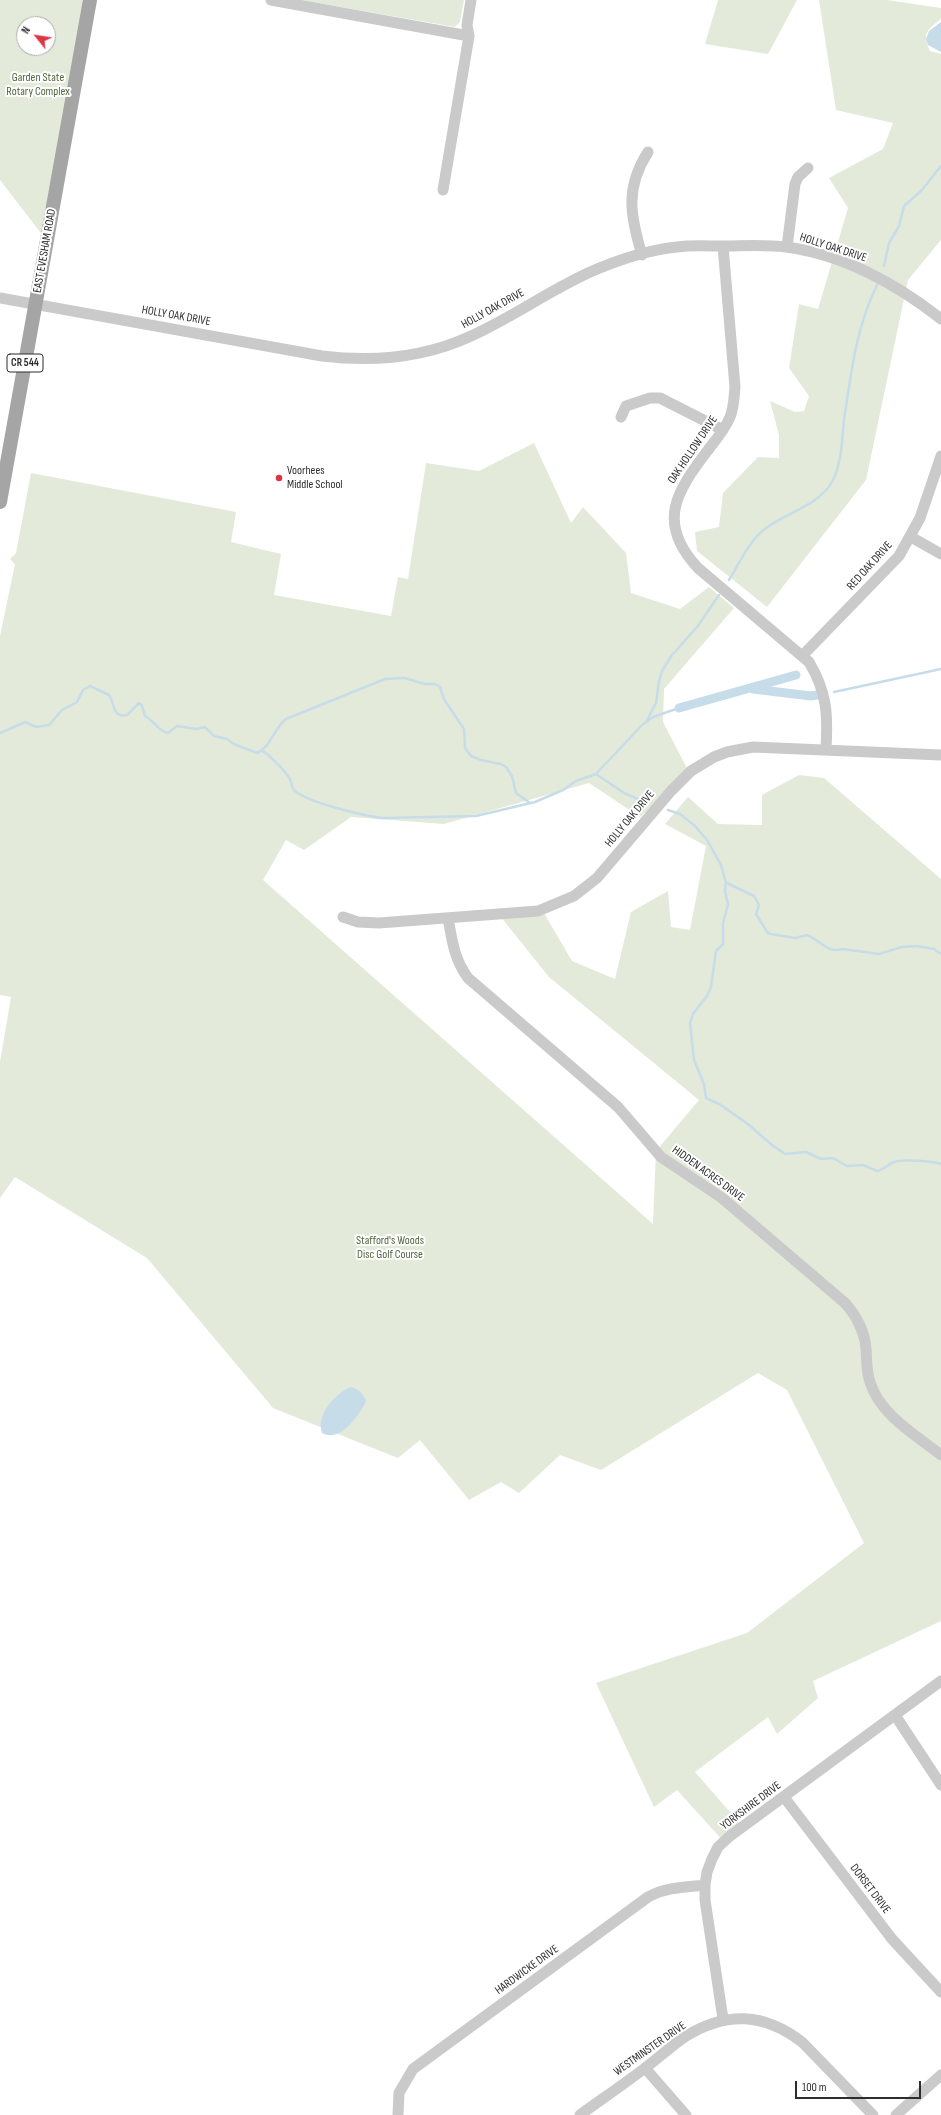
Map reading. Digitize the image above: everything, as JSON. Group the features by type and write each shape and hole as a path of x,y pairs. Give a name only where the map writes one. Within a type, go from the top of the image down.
{"main road":[{"name":"EAST EVESHAM ROAD","path":"0,502 90,0"}],"street":[{"path":"271,0 469,36"},
{"path":"443,190 469,36 467,25 471,0"},
{"path":"642,254 633,226 632,196 634,178 648,152"},
{"path":"787,247 795,184 798,177 808,168"},
{"name":"OAK HOLLOW DRIVE","path":"723,246 735,387 730,417 723,430 684,483 673,510 676,531 688,558 698,568 803,655 809,662 818,677 825,696 828,714 826,749"},
{"name":"HOLLY OAK DRIVE","path":"0,298 322,356 386,358 405,356 443,348 471,336 588,273 611,263 642,254 677,247 787,247 823,256 864,271 921,303 941,319"},
{"path":"621,418 626,406 650,398 660,398 723,430"},
{"name":"RED OAK DRIVE","path":"803,655 899,556 920,518 941,456"},
{"path":"911,536 941,554"},
{"name":"HOLLY OAK DRIVE","path":"343,917 358,922 380,923 538,911 574,896 597,878 671,791 691,771 714,756 727,752 753,747 941,755"},
{"name":"HIDDEN ACRES DRIVE","path":"448,918 454,954 459,965 468,978 618,1107 661,1157 722,1198 845,1303 852,1311 862,1332 866,1347 867,1373 875,1395 891,1415 941,1455"},
{"name":"YORKSHIRE DRIVE","path":"724,2019 705,1900 707,1872 718,1848 730,1836 941,1681"},
{"path":"895,1715 941,1785"},
{"name":"DORSET DRIVE","path":"784,1797 892,1939 941,1992"},
{"name":"HARDWICKE DRIVE","path":"398,2115 399,2093 413,2070 648,1897 658,1891 706,1885"},
{"name":"WESTMINSTER DRIVE","path":"580,2115 686,2036 724,2019 744,2017 765,2021 789,2032 802,2042 873,2115"},
{"path":"644,2068 686,2115"},
{"path":"896,2115 941,2075"}],"green space":[{"name":"Garden State Rotary Complex","path":"0,0 90,0 47,241 0,180"},
{"path":"301,0 464,0 460,22 455,27"},
{"path":"718,0 797,0 768,54 705,44"},
{"path":"819,0 887,0 941,8 941,19 929,29 926,40 930,51 941,54 941,240 908,280 866,480 767,607 697,551 695,532 719,527 723,493 758,457 779,458 779,435 770,401 795,412 804,411 809,396 789,368 799,304 818,309 848,208 829,178 883,149 893,123 836,110"},
{"name":"Stafford's Woods Disc Golf Course","path":"534,443 571,523 583,507 626,553 631,593 680,609 709,587 734,608 664,689 663,722 690,774 640,817 589,783 444,824 351,817 304,850 286,840 263,880 653,1224 656,1151 699,1100 549,977 500,916 541,908 572,961 615,979 631,912 668,891 671,927 690,930 706,846 665,824 688,797 718,824 762,825 762,795 799,775 824,778 941,879 941,1621 813,1681 818,1698 777,1734 768,1717 695,1772 743,1827 725,1843 677,1790 654,1807 596,1683 747,1633 864,1543 787,1390 758,1373 601,1470 560,1455 519,1493 501,1482 469,1500 420,1440 398,1458 273,1408 147,1258 15,1177 0,1198 0,1062 11,997 0,995 0,636 15,564 10,559 16,553 31,473 236,512 231,542 281,554 274,595 391,616 398,577 408,579 426,463 479,471"}],"water":[{"path":"941,22 941,52 928,45 926,39 929,31"},
{"path":"350,1387 358,1390 362,1394 366,1400 365,1404 353,1422 341,1432 335,1435 322,1433 321,1426 324,1412 338,1395"}],"waterway":[{"path":"884,266 889,243 899,226 904,206 922,190 941,166"},
{"path":"729,580 745,552 760,533 774,523 811,503 819,497 832,482 840,459 844,420 855,351 864,318 877,285"},
{"path":"647,720 656,703 662,671 672,655 697,627 719,595"},
{"path":"834,692 941,669"},
{"path":"679,708 796,675"},
{"path":"0,733 25,722 36,727 49,725 62,710 77,702 83,690 90,686 109,695 116,712 119,714 127,715 139,703 142,706 145,716 164,732 168,733 177,726 196,729 205,727 214,736 227,739 234,744 257,753 266,746 278,727 286,719 385,679 405,678 424,684 435,684 440,687 444,699 464,729 465,748 471,756 481,760 501,764 506,767 512,776 516,793 530,803"},
{"path":"753,689 811,696 817,695"},
{"path":"262,751 265,752 285,772 290,779 294,790 300,795 322,804 382,818 476,816 535,802 563,790 576,781 596,774 642,725 653,717 679,708"},
{"path":"596,774 624,793 647,803"},
{"path":"668,810 680,814 695,826 707,840 721,865 726,883 725,891 728,904 723,923 723,944 716,951 711,987 707,996 693,1014 690,1023 694,1060 704,1084 706,1098 721,1105 785,1154 806,1152 821,1159 833,1158 847,1166 863,1165 877,1171 898,1161 918,1161 941,1164"},
{"path":"727,883 754,896 759,905 756,914 768,933 771,934 795,938 807,935 832,950 843,949 879,954 902,947 917,946 934,949 941,954"}],"place":[{"name":"Voorhees Middle School","path":"279,478"}]}
